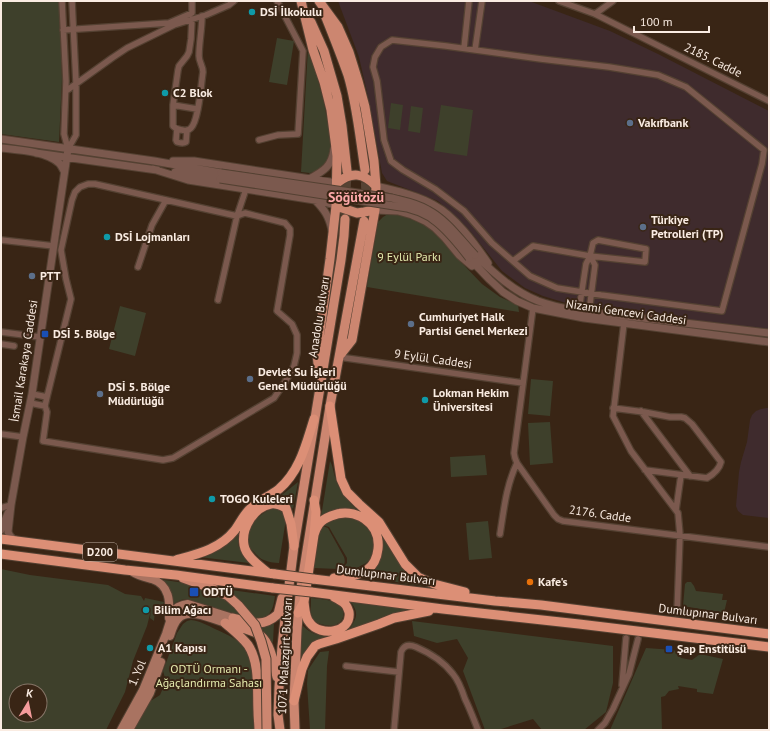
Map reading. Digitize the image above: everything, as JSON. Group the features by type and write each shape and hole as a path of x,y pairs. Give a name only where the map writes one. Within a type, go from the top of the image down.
{"highway":[{"path":"330,406 341,480 347,492 379,522 405,564 418,577 434,584 495,601"},
{"path":"173,561 203,553 218,546 235,530 249,510 257,503 278,490 285,483 301,459 314,419"},
{"path":"314,500 316,512 314,535 304,602 309,622 311,625 321,630 336,630 347,623 349,614 348,609 345,604 332,595"},
{"path":"271,574 246,552 244,545 246,528 256,512 272,504 279,504 286,508 291,524 294,546"},
{"path":"314,535 319,523 337,513 348,513 361,516 371,524 377,534 379,544 378,555 374,564 359,574 324,580"},
{"name":"Dumlupınar Bulvarı","path":"1,539 271,574 495,601 549,606 769,634"},
{"name":"D200","path":"1,554 332,595"},
{"path":"332,595 438,609 769,647"},
{"path":"298,613 304,602"},
{"path":"294,701 302,670 307,657 315,646 394,618 438,609"}],"main road":[{"path":"301,1 313,50 324,82 331,110 337,156 336,206 318,349 320,385"},
{"path":"301,1 324,50 337,96 347,171"},
{"path":"319,1 348,76 354,101 365,170"},
{"path":"319,1 338,27 349,52 358,81 365,107 374,161 376,186 375,210 352,340 339,357"},
{"path":"337,182 350,175 359,176 370,180 376,186"},
{"path":"336,206 357,213 375,210"},
{"name":"Anadolu Bulvarı","path":"289,584 314,419 341,260 345,219"},
{"path":"314,500 364,221"},
{"name":"1071 Malazgirt Bulvarı","path":"295,730 294,701 298,613 314,500"},
{"path":"172,624 181,616 190,614 229,620 263,623 268,622 278,614 287,563 293,558"},
{"path":"131,571 138,576 161,584 165,589 169,599 172,624"},
{"path":"176,575 228,596 238,605 254,625 262,642 266,660 267,730"},
{"name":"1071 Malazgirt Bulvarı","path":"279,730 279,687 289,584"},
{"path":"278,614 285,623"},
{"path":"229,620 261,636 267,644 279,687"},
{"path":"229,620 247,644 254,658 257,678 259,730"},
{"name":"1. Yol","path":"121,730 161,660 172,624"},
{"name":"1. Yol","path":"128,730 150,693 154,673 166,634 172,624"},
{"path":"294,701 299,730"}],"street":[{"name":"İsmail Karakaya Caddesi","path":"62,1 66,91 64,134 68,149"},
{"name":"İsmail Karakaya Caddesi","path":"26,542 13,539 8,532 22,437 32,394 66,158 68,149 76,135 76,83 72,1"},
{"path":"63,30 169,23 192,13 192,1"},
{"path":"66,91 127,48 174,25 202,16 234,1"},
{"path":"259,140 278,135 298,134 303,51 277,1"},
{"path":"464,48 469,1"},
{"path":"475,50 482,1"},
{"name":"2185. Cadde","path":"558,1 595,14 769,101"},
{"path":"595,14 613,1"},
{"path":"177,129 177,142 186,142 187,130 195,121 203,72 199,55 202,16"},
{"path":"187,130 174,128 173,105 178,68 189,52 192,19"},
{"path":"392,40 464,48 541,60 609,67 658,75 686,87 764,150 762,164 722,311 557,288 530,276 492,244 464,211 435,189 391,161 384,140 377,81 373,67 375,58 381,47 392,40"},
{"path":"173,105 197,109"},
{"path":"1,139 154,161 220,176"},
{"path":"309,179 324,170 330,164 333,157 335,141"},
{"path":"1,148 66,158 220,176"},
{"path":"36,153 59,163 64,171 77,159"},
{"path":"154,161 194,161 337,182"},
{"path":"153,169 188,180 327,202 336,206"},
{"name":"Nizami Gencevi Caddesi","path":"220,176 356,196 423,213 435,220 472,256 492,277 503,292 517,301 533,308 584,318 769,342"},
{"path":"88,184 95,184 166,200 237,216 245,214 285,223 290,229 277,311 292,324 297,335 297,353 294,366 274,398 173,458 163,460 43,441 47,412 45,406 71,299 61,250 75,192 80,187 88,184"},
{"name":"Nizami Gencevi Caddesi","path":"376,186 424,200 436,206 449,216 461,227 480,251 492,277"},
{"path":"218,300 237,216 246,189"},
{"path":"138,267 152,225 166,200"},
{"path":"315,200 322,207 329,218 333,234"},
{"name":"Nizami Gencevi Caddesi","path":"375,210 398,211 425,221 435,228 459,255 492,277 522,293 555,306 589,312 769,333"},
{"path":"1,240 54,246"},
{"path":"513,261 534,246 590,256 645,262 646,249 598,240 593,243 590,256 586,264 579,310"},
{"path":"589,312 595,265 590,256"},
{"name":"2176. Cadde","path":"533,308 514,458 554,515 563,521 769,547"},
{"path":"624,323 612,416 631,451 678,513 680,535 678,613"},
{"path":"1,332 40,337"},
{"path":"1,344 14,346"},
{"name":"9 Eylül Caddesi","path":"339,357 523,382"},
{"path":"32,394 47,397"},
{"path":"30,403 45,406"},
{"path":"614,408 685,418 692,424 721,462 716,473 707,478 645,470"},
{"path":"641,411 690,476"},
{"path":"1,434 22,437"},
{"path":"500,534 506,494 511,476 517,463"},
{"path":"676,510 681,475"},
{"name":"İsmail Karakaya Caddesi","path":"1,530 11,505"},
{"path":"1,508 11,505"},
{"path":"622,687 626,638"},
{"path":"598,730 605,723 613,709 629,674 638,639"},
{"path":"394,730 399,672 403,648 406,646 414,646 425,652 441,662 451,671 459,683 478,730"},
{"path":"346,666 399,672"}],"shaded area":[{"path":"338,1 529,1 610,31 769,111 769,331 566,303 543,296 525,288 502,271 470,231 438,201 387,181 382,173 359,57"},
{"path":"769,408 769,518 743,515 738,511 736,506 739,472 747,442 750,420 756,411"}],"green space":[{"path":"1,1 59,1 62,79 59,142 1,134"},
{"path":"277,38 294,41 287,85 269,82"},
{"path":"308,48 323,99 331,147 330,156 326,163 321,168 310,173 301,172"},
{"path":"391,103 403,105 400,130 388,128"},
{"path":"441,105 473,110 467,156 434,151"},
{"path":"411,106 423,108 420,133 408,131"},
{"name":"9 Eylül Parkı","path":"388,214 397,214 407,217 431,228 482,284 500,297 518,305 519,312 367,287 378,222"},
{"path":"120,306 146,313 135,356 109,349"},
{"path":"531,379 553,381 550,416 528,414"},
{"path":"550,422 553,463 530,465 528,423"},
{"path":"485,455 487,475 451,477 450,457"},
{"path":"330,461 341,491 347,500 358,511 347,509 339,510 321,517"},
{"path":"298,482 293,509 289,503 278,498"},
{"path":"274,508 281,510 286,519 279,563 269,562 260,558 249,546 247,539 248,533 255,520 267,511"},
{"path":"349,516 366,525 374,538 373,556 366,563 355,569 341,570 347,563 347,558 329,527 322,525 332,519"},
{"path":"488,521 492,558 469,560 466,523"},
{"path":"323,526 328,528 344,557 344,564 338,569 314,568 320,528"},
{"path":"238,533 238,545 249,563 199,557 224,547"},
{"path":"381,535 404,571 422,586 364,577 375,568 380,559 382,554"},
{"path":"1,569 30,575 108,585 125,594 141,596 144,601 145,598 164,602 161,612 155,611 154,621 150,618 151,610 147,626 133,661 125,692 106,730 1,730"},
{"path":"158,579 211,587 248,618 187,599 173,604"},
{"path":"687,582 691,582 696,591 723,594 722,600 727,600 724,613 683,606 685,584"},
{"path":"224,589 275,596 272,609 268,615 264,617 254,618 230,593"},
{"path":"311,598 324,599 339,605 343,611 343,618 341,621 330,626 313,621 311,613"},
{"path":"349,600 410,609 364,624 348,631 356,616 355,608"},
{"name":"ODTÜ Ormanı - Ağaçlandırma Sahası","path":"191,620 203,623 235,639 247,653 252,669 255,730 134,730 149,702 160,695 166,681 163,671 177,633 183,624"},
{"path":"412,621 613,646 613,683 606,712 584,730 542,730 533,719 498,730 485,730 463,671 468,658 457,639 437,643 414,636"},
{"path":"271,622 274,623 273,642 269,643 251,626"},
{"path":"302,625 314,634 329,637 298,669"},
{"path":"646,648 674,650 681,658 692,660 700,654 723,659 713,694 697,692 697,689 678,686 679,689 669,691 665,696 661,697 662,730 610,730"},
{"path":"329,651 327,666 325,730 310,730 307,684 308,670 320,652"}],"tunnel":[{"path":"345,215 347,171"},
{"path":"364,218 366,198 365,171"}],"place":[{"name":"DSİ İlkokulu","path":"252,12"},
{"name":"C2 Blok","path":"165,93"},
{"name":"Vakıfbank","path":"630,123"},
{"name":"Türkiye Petrolleri (TP)","path":"643,227"},
{"name":"DSİ Lojmanları","path":"107,237"},
{"name":"PTT","path":"32,276"},
{"name":"Cumhuriyet Halk Partisi Genel Merkezi","path":"411,324"},
{"name":"DSİ 5. Bölge","path":"45,334"},
{"name":"Devlet Su İşleri Genel Müdürlüğü","path":"250,379"},
{"name":"DSİ 5. Bölge Müdürlüğü","path":"100,394"},
{"name":"Lokman Hekim Üniversitesi","path":"425,400"},
{"name":"TOGO Kuleleri","path":"212,499"},
{"name":"Kafe's","path":"530,582"},
{"name":"ODTÜ","path":"194,592"},
{"name":"Bilim Ağacı","path":"146,610"},
{"name":"A1 Kapısı","path":"150,648"},
{"name":"Şap Enstitüsü","path":"669,649"}],"district":[{"name":"Söğütözü","path":"356,197"}]}
